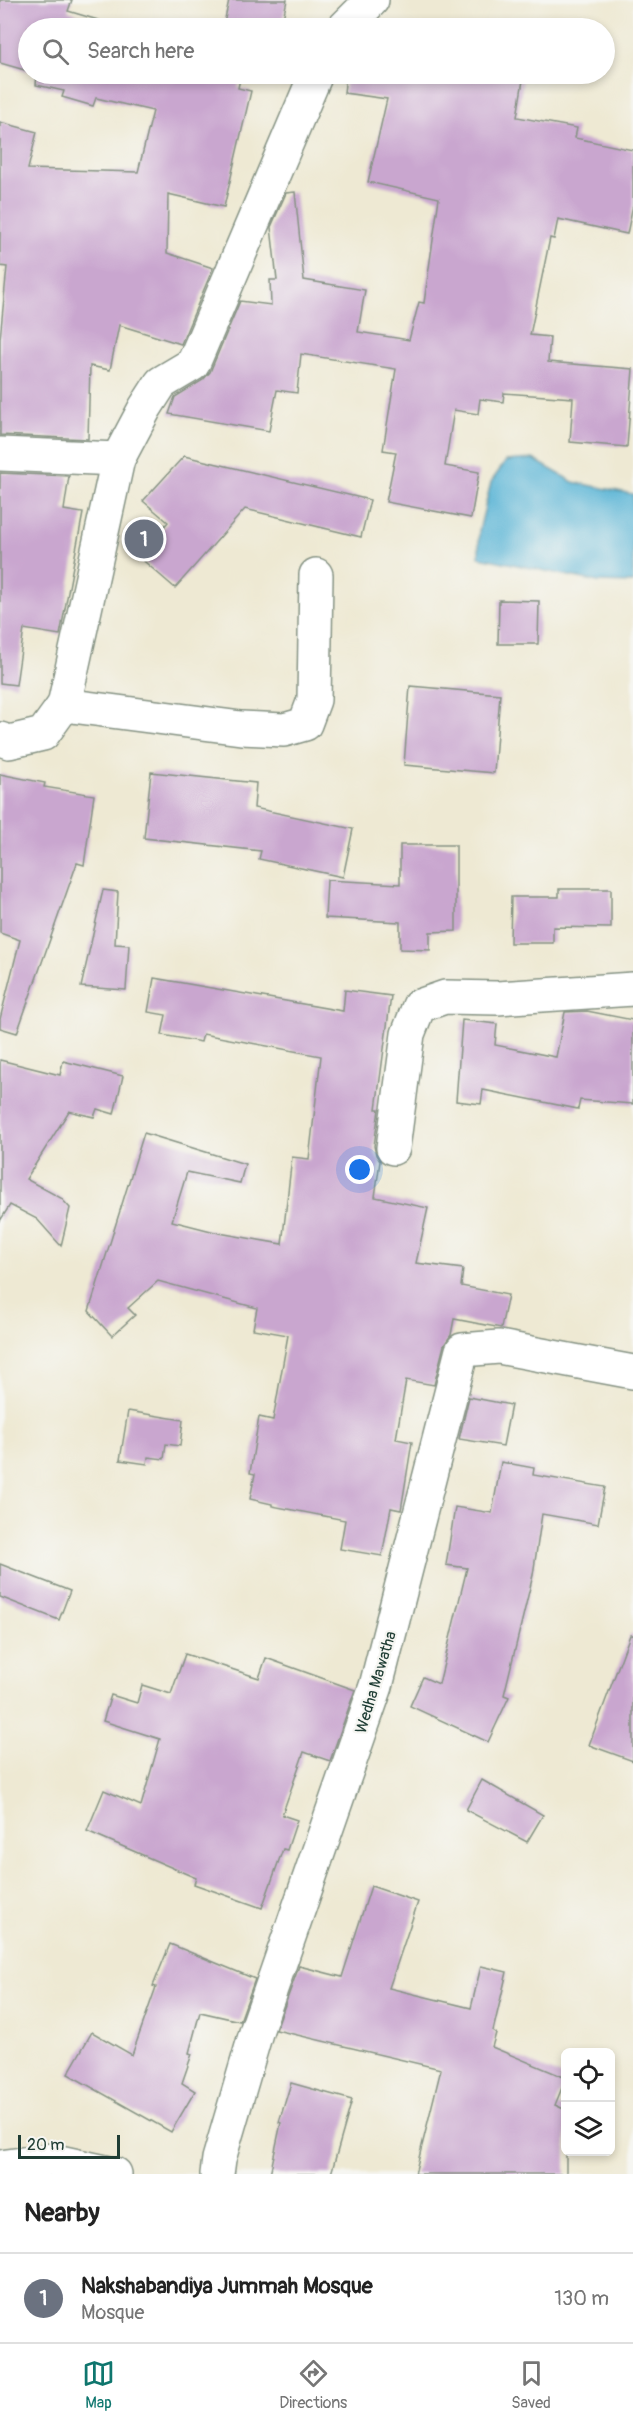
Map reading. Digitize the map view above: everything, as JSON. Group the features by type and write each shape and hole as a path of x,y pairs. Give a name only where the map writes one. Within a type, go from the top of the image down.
{"street":[{"path":"354,18 372,0"},
{"path":"0,740 9,742 43,734 64,705 118,459 161,383 193,364 312,84"},
{"path":"0,454 118,459"},
{"path":"64,705 241,728 284,729 305,724 314,700 316,575"},
{"path":"393,1148 408,1034 418,1006 445,997 497,998 633,989"},
{"name":"Wedha Mawatha","path":"217,2174 219,2159 257,2029 376,1686 462,1350 499,1347 633,1372"},
{"path":"0,2167 51,2160 116,2174"}],"water":[{"path":"533,459 573,482 633,494 633,583 598,582 479,557 479,531 491,482 506,461"}],"building":[{"path":"0,0 72,0 68,11 91,18 18,18 18,68 0,63"},
{"path":"229,0 287,0 283,18 225,18"},
{"path":"239,84 238,88 251,91 224,207 168,194 167,253 213,268 181,344 119,325 110,370 90,366 88,439 0,435 0,339 7,267 0,266 0,122 37,132 28,169 138,172 153,111 96,98 93,106 62,97 64,91 36,85"},
{"path":"345,84 522,84 517,117 577,128 575,138 633,150 633,205 627,234 558,219 554,239 550,238 530,335 550,337 548,362 633,369 627,447 570,442 573,398 504,393 503,402 480,399 478,414 454,410 445,466 479,472 471,518 386,502 396,452 383,450 396,369 301,354 297,393 277,390 269,431 169,414 175,397 203,380 210,372 240,301 271,305 270,280 277,280 271,227 286,193 295,192 304,280 365,290 358,332 409,340 419,302 424,303 439,198 368,182 387,99 344,93"},
{"path":"184,456 370,500 361,537 245,509 175,588 138,556 168,522 143,501"},
{"path":"0,473 69,476 64,510 83,513 60,635 24,629 16,685 0,683"},
{"path":"499,600 539,601 538,644 498,644"},
{"path":"410,686 500,694 494,773 404,765"},
{"path":"151,772 256,783 254,808 353,829 343,877 259,859 261,851 144,838"},
{"path":"0,774 45,783 44,787 94,795 84,865 77,863 17,1033 0,1028 0,1019 20,940 0,933"},
{"path":"400,845 456,845 456,931 430,932 430,950 400,949 400,922 325,918 327,880 400,884"},
{"path":"559,889 611,889 611,928 553,927 553,943 510,943 511,897 559,897"},
{"path":"103,890 118,892 115,944 129,945 126,990 81,987"},
{"path":"154,978 343,1011 345,990 391,996 376,1109 379,1109 374,1146 380,1161 375,1197 428,1208 416,1263 463,1269 461,1286 508,1295 501,1328 454,1319 451,1335 444,1345 434,1385 406,1380 396,1439 412,1442 401,1510 391,1508 382,1556 340,1549 345,1520 272,1506 272,1504 250,1499 255,1474 250,1473 259,1417 273,1420 288,1335 253,1329 257,1308 158,1281 128,1308 135,1315 112,1336 89,1311 144,1133 245,1164 240,1183 187,1172 172,1221 219,1233 282,1244 292,1157 309,1159 321,1056 203,1034 201,1042 162,1035 166,1015 148,1012"},
{"path":"587,1011 633,1020 633,1104 580,1100 578,1109 483,1090 481,1104 456,1101 462,1020 497,1024 495,1045 556,1057 565,1012"},
{"path":"0,1060 60,1075 63,1061 123,1076 114,1114 97,1109 94,1117 69,1111 26,1179 61,1198 70,1208 61,1246 37,1219 10,1205 0,1221"},
{"path":"469,1397 511,1405 503,1446 459,1439"},
{"path":"128,1411 183,1420 180,1446 166,1444 164,1459 148,1457 147,1464 120,1460"},
{"path":"501,1462 534,1468 533,1475 605,1487 598,1524 542,1514 533,1575 504,1695 509,1697 488,1742 410,1706 423,1677 439,1684 467,1568 446,1565 455,1507 492,1513"},
{"path":"0,1564 70,1591 59,1620 0,1597"},
{"path":"630,1635 633,1635 633,1761 589,1745"},
{"path":"185,1654 259,1678 266,1658 355,1690 330,1761 304,1752 282,1815 297,1820 287,1850 283,1849 262,1908 194,1884 196,1878 87,1831 104,1790 141,1806 160,1739 103,1721 111,1695 137,1703 142,1685 171,1694"},
{"path":"482,1780 543,1815 527,1842 466,1810"},
{"path":"371,1886 418,1902 389,1988 471,2008 481,1966 507,1972 493,2031 496,2033 492,2047 561,2076 561,2090 555,2105 561,2108 561,2156 566,2156 566,2174 415,2174 441,2069 276,2030 299,1966 342,1977"},
{"path":"170,1944 255,1979 240,2021 200,2012 189,2053 192,2054 182,2083 195,2091 171,2132 68,2074 92,2032 132,2055 156,1987 153,1986"},
{"path":"291,2083 352,2100 331,2174 270,2174 281,2123 279,2122"}],"place":[{"name":"Nakshabandiya Jummah Mosque","path":"144,539"}]}
